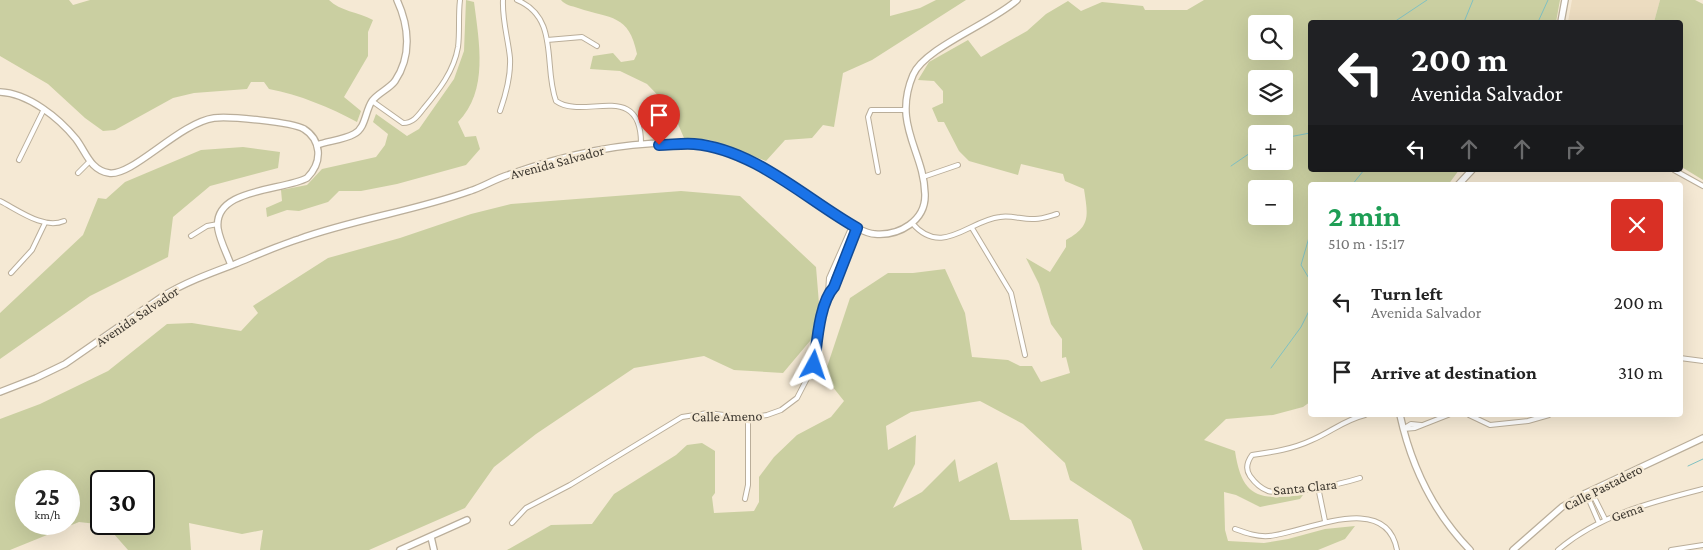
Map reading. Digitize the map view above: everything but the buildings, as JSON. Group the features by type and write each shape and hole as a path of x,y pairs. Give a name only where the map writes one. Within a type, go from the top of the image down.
{"street":[{"path":"317,145 355,134 363,124 372,101 394,82 404,66 407,46 407,25 397,0"},
{"path":"372,101 403,123 409,123 415,119 440,89 454,61 458,46 460,0"},
{"path":"500,111 510,74 510,57 502,16 504,0"},
{"path":"516,0 533,10 542,23 547,40 556,101 565,106 605,105 626,110 638,123 641,145"},
{"path":"1017,0 997,15 926,58 913,74 906,110 912,146 923,177 926,196 920,214 912,223 929,235 946,238 998,217 1017,216 1034,219 1057,214"},
{"path":"1561,20 1565,0"},
{"path":"547,40 582,37 597,46"},
{"path":"0,92 14,94 44,109 75,138 89,162 103,172 115,174 124,172 183,130 200,121 228,117 298,126 308,132 317,145 316,166 307,178 229,202 220,213 218,224 231,265"},
{"path":"19,160 44,109"},
{"path":"878,172 868,117 872,110 906,110"},
{"name":"Avenida Salvador","path":"0,392 65,364 177,288 231,265 300,238 471,191 508,175 594,150 641,145 694,144 741,158 790,185 855,227 873,234 891,234 912,223"},
{"path":"78,173 89,162"},
{"path":"923,177 958,165"},
{"path":"1461,182 1470,172"},
{"path":"1678,172 1703,186"},
{"path":"0,200 45,223 56,225 64,221"},
{"path":"11,273 32,250 45,223"},
{"path":"191,236 207,226 218,224"},
{"name":"Calle Ameno","path":"512,523 526,508 570,485 682,417 708,413 748,418 767,415 781,410 797,398 806,384 814,365 818,334 828,293 829,278 855,227"},
{"name":"Calle Ameno","path":"828,293 834,287 855,227"},
{"path":"972,228 1011,293 1025,355"},
{"path":"1683,358 1703,361"},
{"name":"Santa Clara","path":"1356,417 1314,439 1290,449 1252,456 1247,462 1247,472 1256,484 1267,491 1278,492 1318,487 1360,478"},
{"path":"1400,417 1426,490 1447,523 1470,550"},
{"path":"1403,428 1412,429 1443,417"},
{"path":"1473,417 1490,425 1528,421 1542,417"},
{"path":"745,499 748,485 748,418"},
{"name":"Calle Pastadero","path":"1513,550 1562,507 1588,492 1703,438"},
{"path":"1318,487 1324,521"},
{"name":"Gema","path":"1558,550 1579,534 1605,519 1664,499 1703,489"},
{"path":"1588,492 1605,519"},
{"path":"1588,492 1599,523"},
{"path":"1235,529 1255,536 1268,536 1324,521 1345,518 1375,522 1387,529 1396,541 1398,550"},
{"path":"400,550 467,520"},
{"path":"431,537 434,550"},
{"path":"1671,550 1701,547"}],"shaded area":[{"path":"1572,0 1660,0 1655,20 1568,20"}],"green space":[{"path":"0,0 69,0 73,5 90,0 329,0 338,7 373,20 368,32 368,56 344,97 361,111 357,122 314,102 269,89 264,82 251,82 247,89 194,93 173,98 115,130 103,131 85,118 48,84 0,56"},
{"path":"466,0 474,2 479,49 478,81 468,110 458,122 465,137 476,136 480,149 466,165 397,184 361,191 339,191 328,202 299,211 287,210 267,217 266,208 282,201 281,190 307,185 322,169 376,157 385,145 388,134 373,122 376,114 407,136 419,129 454,79 464,51"},
{"path":"561,0 890,0 890,16 920,8 936,0 966,0 872,60 843,73 834,127 823,125 812,138 785,140 766,161 710,140 684,138 672,110 647,84 620,71 590,69 593,56 613,53 621,62 634,60 637,54 634,41 629,31 617,20 569,5"},
{"path":"1204,0 1560,0 1556,20 1308,20 1308,172 1458,172 1450,182 1308,182 1308,403 1303,407 1273,415 1226,419 1204,440 1235,451 1238,467 1243,479 1248,487 1256,493 1275,497 1303,495 1300,499 1260,507 1236,495 1224,492 1225,530 1228,541 1264,543 1325,529 1355,526 1345,539 1318,550 1143,550 1131,520 1070,480 1065,463 1023,424 980,401 911,412 886,426 888,450 916,435 915,464 893,508 922,492 955,459 959,482 997,462 1010,520 1078,519 1082,550 507,550 551,525 592,524 614,494 676,455 687,445 702,443 715,451 715,493 712,497 714,513 754,511 759,502 759,477 774,457 797,435 831,417 844,401 824,376 850,298 888,273 913,273 945,269 965,313 972,357 1008,360 1020,366 1032,366 1041,382 1070,373 1066,357 1062,358 1062,339 1051,324 1039,284 1026,258 1050,272 1066,247 1066,240 1084,225 1087,213 1084,189 1065,181 1063,174 1021,164 1018,175 969,161 959,151 944,122 938,122 932,108 943,103 943,91 934,81 918,80 929,62 968,40 981,57 1027,31 1046,14 1068,1 1081,11 1102,2 1143,6 1145,10 1187,10"},
{"path":"1660,0 1695,0 1703,4 1703,180 1683,168 1683,20 1655,20"},
{"path":"243,147 280,152 278,168 210,186 173,217 168,257 90,296 0,359 0,313 83,235 98,198 106,199 125,182 201,150"},
{"path":"681,191 740,196 816,267 821,328 783,373 734,370 704,356 634,368 536,434 494,467 465,508 369,550 260,550 263,530 242,534 189,523 191,550 128,550 115,535 155,535 155,470 90,470 90,523 80,522 80,470 15,470 15,535 47,535 10,550 0,550 0,419 40,404 108,371 167,324 192,323 241,331 258,313 253,306 328,258 400,238 471,214 511,204"}],"waterway":[{"path":"1397,20 1427,0"},
{"path":"1465,20 1473,0"},
{"path":"1539,20 1548,0"},
{"path":"1293,136 1308,133"},
{"path":"1231,166 1248,154"},
{"path":"1354,182 1362,172"},
{"path":"1308,241 1301,265 1308,277"},
{"path":"1271,368 1301,327 1308,313"},
{"path":"1688,466 1703,459"}],"route":[{"path":"659,145 694,144 741,158 790,185 841,220 857,228 834,287 828,293 818,334 814,365"}]}
